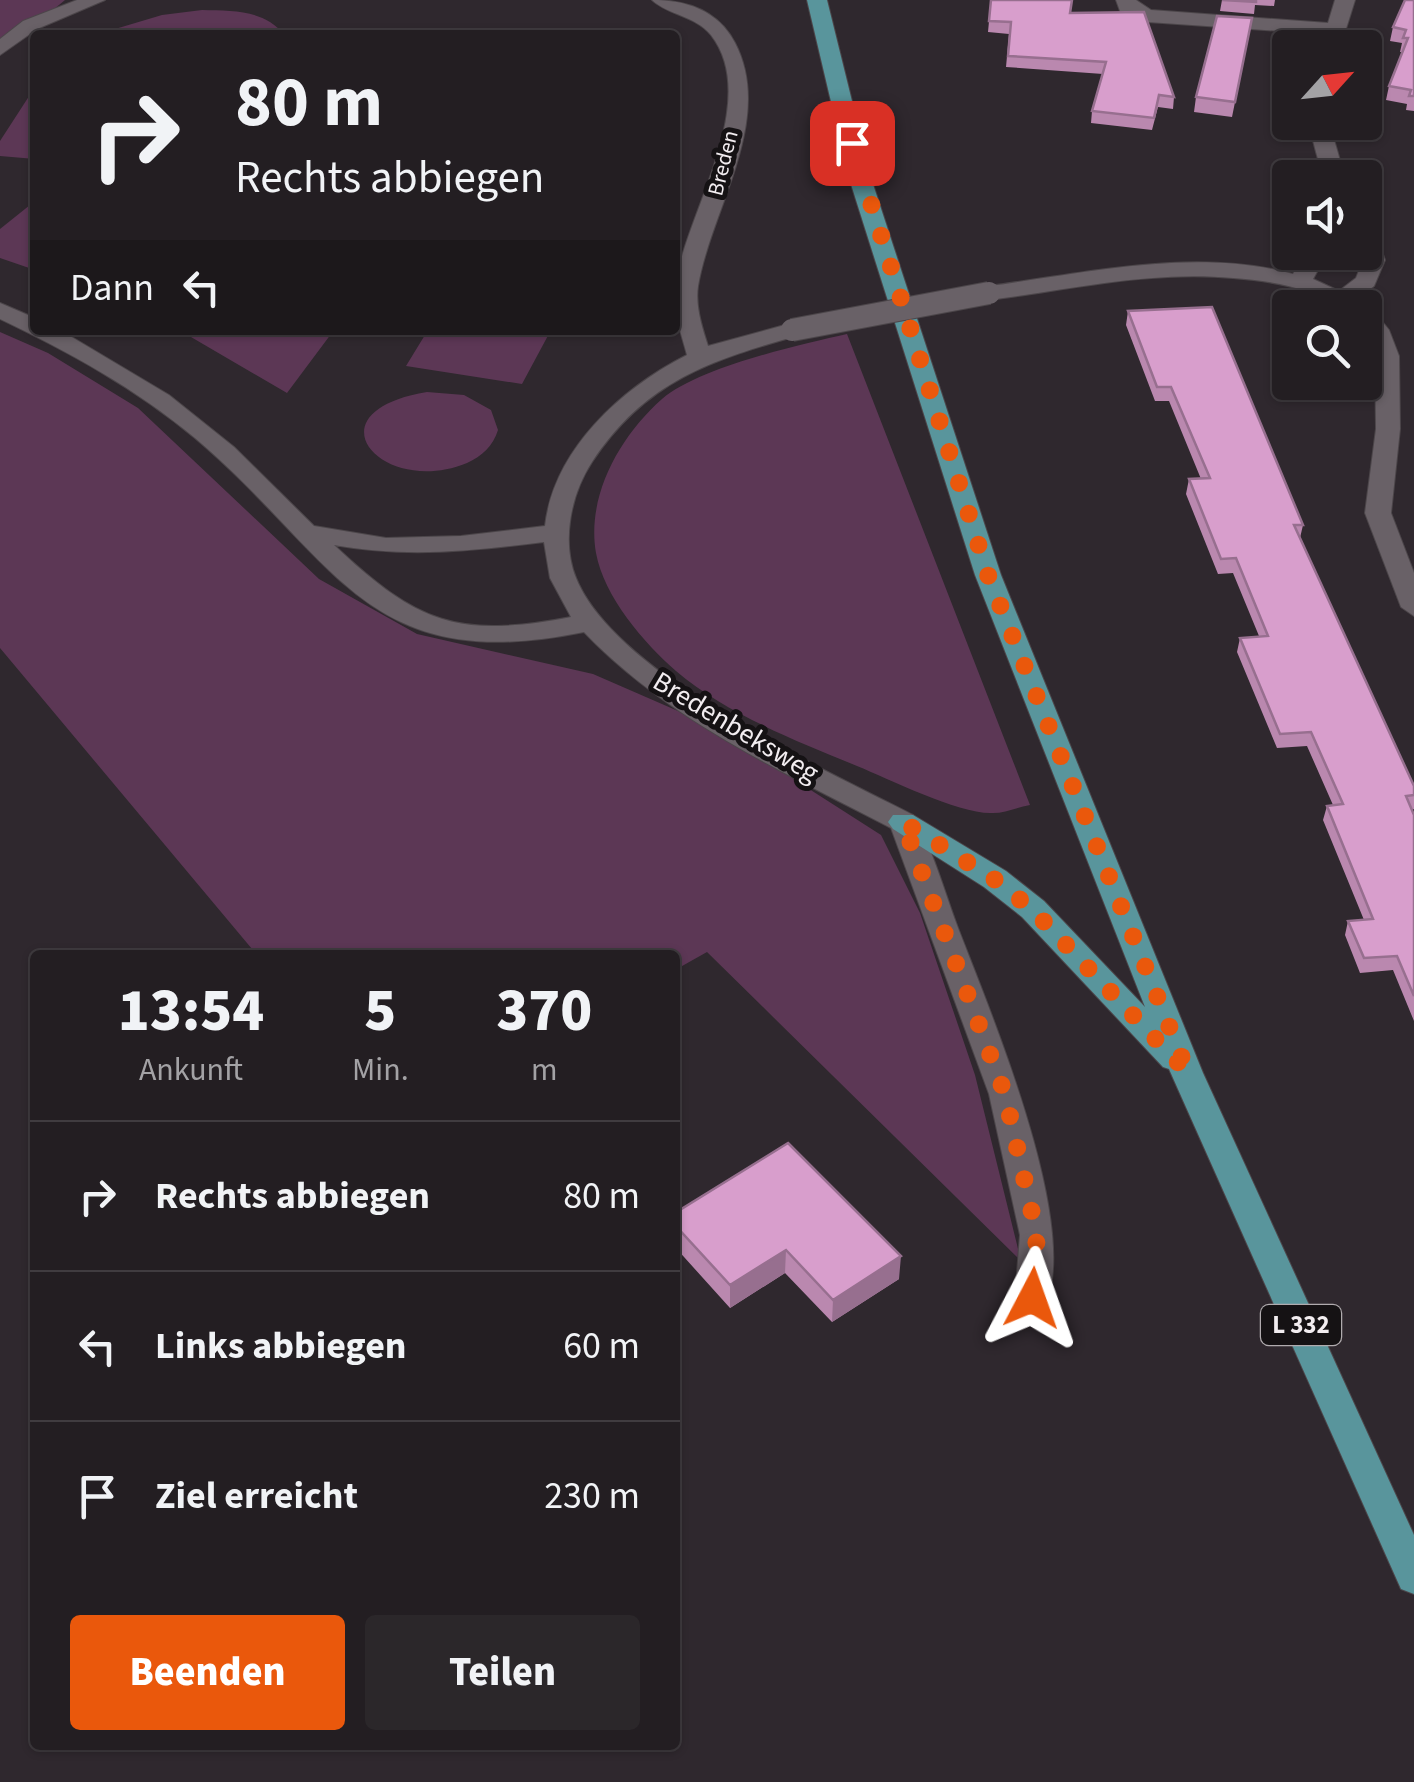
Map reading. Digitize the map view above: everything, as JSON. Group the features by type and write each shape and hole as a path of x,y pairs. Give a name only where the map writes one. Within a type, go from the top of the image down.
{"main road":[{"name":"L 332","path":"818,0 860,178 988,575 1188,1073 1414,1577"},
{"path":"903,822 994,879 1032,909 1188,1073"}],"street":[{"path":"0,49 30,25 95,0"},
{"name":"Breden","path":"662,0 708,22 724,38 732,60 736,95 730,146 685,295 700,357"},
{"path":"1126,0 1126,7 1148,16 1272,31"},
{"path":"1335,30 1345,0"},
{"name":"Bredenbeksweg","path":"903,822 729,729 645,673 590,622 564,580 557,532 562,492 592,442 648,388 700,357 792,330 989,293 1190,270 1231,270 1300,280 1320,290"},
{"path":"1300,280 1306,270"},
{"path":"0,310 30,325"},
{"path":"51,335 146,391 222,449 362,585 421,624 471,637 528,635 590,622"},
{"path":"1382,338 1387,356 1388,429 1378,513 1414,608"},
{"path":"309,533 386,546 460,544 557,532"},
{"path":"903,822 1005,1094 1037,1235 1032,1298"}],"shaded area":[{"path":"0,0 65,0 0,54"},
{"path":"236,11 267,20 279,30 112,30 162,15"},
{"path":"30,95 30,159 0,156 0,141"},
{"path":"30,205 30,268 0,258 0,229"},
{"path":"0,332 48,353 138,408 319,579 417,634 593,674 678,711 756,755 881,835 920,913 975,1075 1021,1261 707,952 680,967 680,950 253,950 0,648"},
{"path":"847,334 1030,805 993,813 963,808 810,747 739,713 676,671 651,647 616,602 600,570 594,532 601,489 620,449 662,399 724,367"},
{"path":"188,335 330,335 287,393"},
{"path":"425,335 548,335 522,384 406,366"},
{"path":"427,392 464,395 491,410 498,430 486,450 467,463 436,471 408,469 385,461 370,448 364,432 370,416 390,402"}],"building":[{"path":"991,0 1072,0 1070,13 1144,12 1174,97 1159,95 1154,118 1092,111 1106,62 1008,56 1011,22 989,21"},
{"path":"1405,0 1414,0 1414,96 1409,96 1411,90 1389,86 1408,38 1403,38 1406,30 1393,27"},
{"path":"1217,16 1252,18 1235,102 1196,97"},
{"path":"1212,307 1303,525 1294,525 1414,786 1414,795 1406,796 1414,815 1414,996 1397,956 1364,958 1348,921 1373,919 1327,806 1343,804 1311,732 1280,734 1240,638 1268,636 1236,558 1221,559 1189,479 1210,478 1171,387 1157,387 1128,311"},
{"path":"788,1143 901,1256 833,1300 786,1250 730,1285 680,1230 680,1210"}],"route":[{"path":"852,143 988,575 1188,1073 1105,981 1032,909 994,879 903,822 1005,1094 1037,1235 1032,1298"}]}
